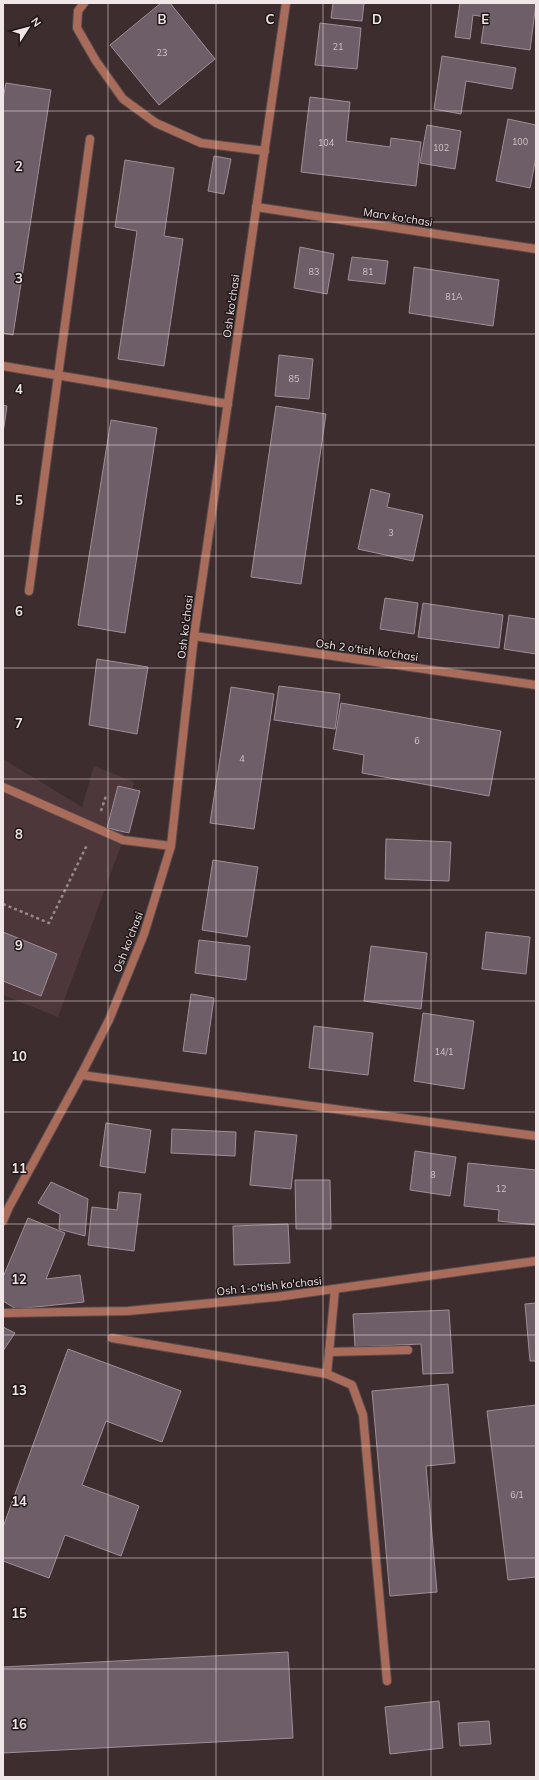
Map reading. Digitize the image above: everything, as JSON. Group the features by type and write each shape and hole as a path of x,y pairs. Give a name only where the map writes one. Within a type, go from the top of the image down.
{"street":[{"path":"84,3 78,12 78,28 96,61 123,99 156,123 201,143 265,151"},
{"name":"Osh ko'chasi","path":"3,1221 9,1207 81,1075 109,1020 154,905 171,846 194,636 286,3"},
{"path":"29,592 90,139"},
{"name":"Marv ko'chasi","path":"256,207 536,249"},
{"path":"3,366 228,404"},
{"name":"Osh 2 o'tish ko'chasi","path":"194,636 536,685"},
{"path":"3,787 123,840 171,846"},
{"path":"81,1075 536,1136"},
{"name":"Osh 1-o'tish ko'chasi","path":"3,1313 128,1311 276,1297 536,1261"},
{"path":"327,1374 335,1289"},
{"path":"112,1338 327,1374 352,1385 363,1415 387,1681"},
{"path":"329,1352 408,1350"}],"path":[{"path":"3,904 49,923 96,828 106,796"}],"shaded area":[{"path":"3,759 82,807 94,766 134,782 123,840 58,1017 3,995"}],"building":[{"path":"161,3 170,3 215,59 159,105 110,45"},
{"path":"333,3 364,3 362,21 331,18"},
{"path":"460,3 536,3 530,50 481,43 485,17 473,15 470,39 455,37"},
{"path":"320,23 361,28 357,69 315,65"},
{"path":"442,56 516,68 512,89 466,81 461,114 434,109"},
{"path":"6,83 51,90 13,335 3,333 3,99"},
{"path":"310,97 350,102 346,141 390,147 391,138 421,142 416,186 301,172"},
{"path":"508,119 536,125 536,157 530,188 496,181"},
{"path":"427,125 461,131 455,169 420,163"},
{"path":"214,156 231,159 224,194 208,191"},
{"path":"125,160 174,168 164,236 183,239 164,366 118,359 137,231 115,227"},
{"path":"300,247 334,254 327,294 294,288"},
{"path":"352,257 388,261 385,284 348,280"},
{"path":"414,267 499,280 493,326 409,313"},
{"path":"279,355 313,359 309,399 275,396"},
{"path":"3,405 7,406 3,433"},
{"path":"276,406 326,414 301,584 251,577"},
{"path":"111,420 157,428 125,633 78,625"},
{"path":"371,489 390,494 387,507 423,515 413,561 358,549"},
{"path":"385,598 418,603 414,634 380,629"},
{"path":"423,603 503,615 499,648 418,637"},
{"path":"509,615 536,619 536,654 504,649"},
{"path":"97,659 148,667 137,734 89,725"},
{"path":"279,686 340,694 335,729 274,720"},
{"path":"231,687 274,694 254,829 210,823"},
{"path":"341,703 501,731 489,796 362,773 364,755 333,749"},
{"path":"118,786 140,791 129,833 107,828"},
{"path":"386,839 451,842 449,881 385,879"},
{"path":"213,860 258,867 247,937 202,930"},
{"path":"3,932 57,954 41,996 3,981"},
{"path":"486,932 530,937 526,974 482,969"},
{"path":"199,940 250,946 246,980 195,973"},
{"path":"371,946 427,953 421,1009 364,1001"},
{"path":"191,994 214,998 206,1054 183,1051"},
{"path":"423,1013 474,1021 464,1089 414,1081"},
{"path":"314,1026 373,1033 368,1075 309,1068"},
{"path":"106,1123 151,1130 145,1173 100,1166"},
{"path":"172,1129 236,1132 235,1156 171,1153"},
{"path":"255,1131 297,1135 291,1189 250,1185"},
{"path":"415,1151 456,1157 450,1196 410,1190"},
{"path":"468,1163 536,1170 536,1225 498,1221 499,1210 464,1206"},
{"path":"295,1180 330,1180 331,1229 296,1229"},
{"path":"51,1182 88,1199 85,1236 59,1229 60,1214 38,1203"},
{"path":"119,1192 141,1194 134,1251 88,1245 92,1207 117,1210"},
{"path":"28,1218 65,1233 46,1279 80,1275 84,1302 16,1309 3,1301 3,1277"},
{"path":"288,1224 290,1263 234,1265 233,1226"},
{"path":"536,1303 536,1361 530,1361 525,1304"},
{"path":"449,1310 453,1373 423,1374 421,1344 355,1347 353,1314"},
{"path":"3,1327 15,1333 3,1351"},
{"path":"68,1349 181,1391 162,1442 106,1421 82,1485 139,1506 121,1556 65,1535 49,1578 3,1561 3,1527"},
{"path":"448,1384 455,1463 426,1466 437,1592 390,1596 372,1391"},
{"path":"536,1405 536,1577 508,1580 487,1411"},
{"path":"288,1652 293,1738 3,1753 3,1667"},
{"path":"439,1701 443,1748 390,1754 385,1707"},
{"path":"489,1721 491,1744 460,1746 458,1723"}]}
